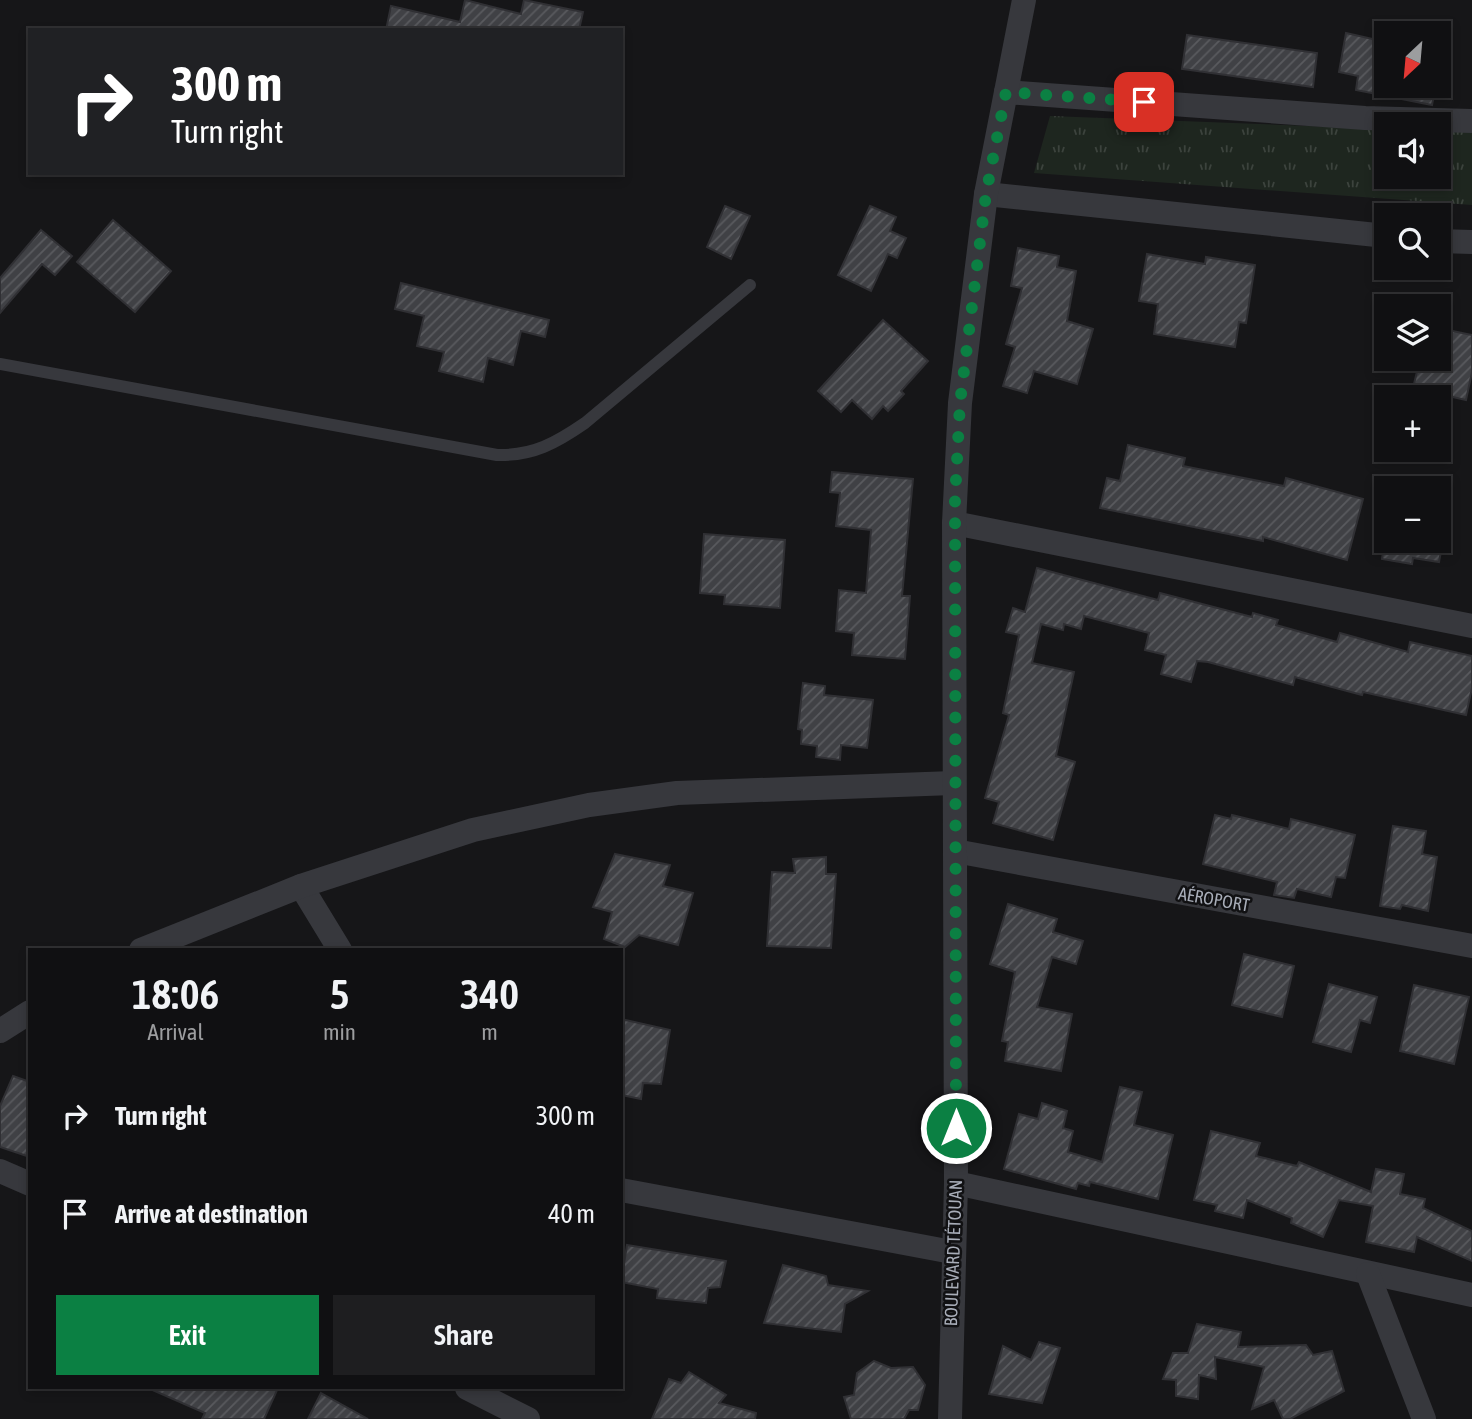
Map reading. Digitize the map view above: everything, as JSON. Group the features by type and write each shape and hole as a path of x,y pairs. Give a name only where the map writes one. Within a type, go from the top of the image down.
{"street":[{"name":"BOULEVARD TÉTOUAN","path":"950,1419 952,1252 956,1183 954,523 960,403 986,194 1024,0"},
{"path":"1006,92 1364,118 1472,121"},
{"path":"986,194 1374,235"},
{"path":"1451,241 1472,242"},
{"path":"954,523 1472,626"},
{"path":"146,948 301,886 472,830 589,805 677,793 953,783"},
{"name":"AÉROPORT","path":"955,851 1472,946"},
{"path":"301,886 340,948"},
{"path":"0,1031 28,1013"},
{"path":"0,1171 28,1183"},
{"path":"956,1183 1472,1295"},
{"path":"623,1190 952,1252"},
{"path":"1368,1274 1424,1419"},
{"path":"469,1389 528,1419"}],"lane":[{"path":"0,364 497,456 528,454 562,439 585,423 750,285"}],"green space":[{"path":"1050,116 1374,129 1374,189 1451,189 1451,131 1472,132 1472,205 1034,173"}],"building":[{"path":"465,0 521,14 524,0 583,12 579,28 386,28 391,6 460,22"},
{"path":"1346,33 1374,39 1374,94 1356,90 1358,76 1339,72"},
{"path":"1187,35 1317,53 1313,87 1182,69"},
{"path":"1397,98 1433,98 1432,105"},
{"path":"725,206 750,216 731,259 707,247"},
{"path":"870,206 896,217 890,231 906,238 897,258 888,254 871,291 838,275"},
{"path":"113,220 171,271 135,312 77,262"},
{"path":"41,230 72,256 55,275 42,264 0,313 0,278"},
{"path":"1018,248 1059,256 1057,267 1076,271 1067,321 1093,329 1077,384 1034,371 1027,393 1003,386 1015,347 1006,344 1022,288 1011,286"},
{"path":"1147,254 1205,264 1206,257 1255,265 1246,323 1239,322 1235,347 1154,334 1158,304 1139,301"},
{"path":"401,283 549,320 545,337 521,331 513,365 488,358 483,382 439,371 444,352 417,346 424,316 395,309"},
{"path":"883,320 928,361 901,391 904,394 888,411 883,406 872,419 852,400 841,412 818,391"},
{"path":"1451,331 1472,335 1472,372 1466,400 1451,397 1451,385 1414,385 1417,371 1451,371"},
{"path":"1128,445 1185,458 1183,466 1284,486 1286,478 1363,499 1347,560 1263,537 1263,541 1100,508 1107,478 1120,481"},
{"path":"832,472 913,479 902,596 910,596 905,659 852,655 854,633 836,631 839,590 866,593 871,530 836,526 840,493 830,492"},
{"path":"704,534 785,540 780,608 724,604 725,595 700,593"},
{"path":"1383,553 1441,553 1439,562 1413,558 1412,564 1382,559"},
{"path":"1037,568 1158,600 1160,593 1252,617 1253,613 1278,620 1276,625 1337,642 1340,633 1408,652 1410,642 1472,656 1472,688 1466,715 1363,692 1362,695 1295,677 1293,685 1208,662 1197,661 1191,682 1161,674 1166,655 1145,650 1149,633 1084,616 1081,629 1064,624 1063,630 1041,624 1032,663 1074,672 1056,756 1075,762 1053,840 993,823 999,802 985,798 1009,715 1003,713 1019,635 1006,632 1013,608 1025,612"},
{"path":"803,683 825,686 824,695 873,700 867,748 841,745 840,760 816,757 817,746 801,744 802,730 798,729"},
{"path":"1215,815 1231,819 1232,815 1289,829 1291,819 1355,835 1345,878 1336,877 1331,897 1297,889 1294,898 1274,895 1277,882 1203,864"},
{"path":"1393,826 1426,831 1422,854 1437,857 1428,911 1402,905 1400,909 1380,906"},
{"path":"615,854 670,865 663,886 693,893 678,945 639,935 625,947 604,939 612,912 593,907"},
{"path":"826,857 826,874 836,874 831,948 767,946 772,872 795,873 793,859"},
{"path":"1008,904 1057,919 1053,932 1083,941 1076,964 1052,957 1037,1007 1072,1014 1061,1071 1005,1061 1008,1042 1002,1041 1015,972 990,964"},
{"path":"1244,954 1294,966 1282,1017 1232,1005"},
{"path":"1329,984 1377,997 1370,1023 1360,1020 1351,1052 1313,1042"},
{"path":"1414,985 1469,997 1454,1064 1400,1051"},
{"path":"623,1019 670,1030 661,1084 643,1083 641,1099 623,1095"},
{"path":"13,1076 28,1081 28,1156 0,1147 0,1106"},
{"path":"1120,1087 1142,1092 1134,1125 1173,1135 1158,1199 1090,1182 1089,1186 1078,1183 1076,1189 1004,1169 1019,1114 1038,1119 1042,1103 1067,1111 1063,1128 1073,1131 1068,1152 1102,1162"},
{"path":"1211,1131 1260,1143 1256,1156 1297,1166 1299,1162 1371,1192 1376,1169 1404,1174 1400,1194 1425,1199 1423,1208 1472,1231 1472,1261 1417,1237 1414,1252 1366,1242 1373,1206 1339,1200 1323,1237 1291,1223 1292,1218 1247,1200 1243,1218 1215,1211 1217,1205 1194,1200"},
{"path":"627,1245 726,1261 720,1287 708,1288 706,1303 657,1298 658,1289 623,1282"},
{"path":"783,1265 826,1276 828,1285 868,1291 845,1304 841,1332 764,1323"},
{"path":"1197,1324 1241,1332 1238,1347 1306,1345 1313,1355 1332,1351 1344,1391 1290,1419 1283,1419 1274,1400 1252,1409 1264,1367 1215,1357 1216,1379 1199,1375 1198,1399 1176,1396 1176,1380 1163,1379 1173,1353 1188,1353"},
{"path":"1039,1342 1060,1348 1042,1403 989,1394 1003,1346 1031,1360"},
{"path":"874,1361 891,1368 913,1367 925,1385 918,1410 909,1410 904,1419 851,1419 844,1397 854,1395 857,1373"},
{"path":"689,1372 726,1395 719,1403 756,1413 755,1419 652,1419 669,1379 681,1383"},
{"path":"150,1389 278,1389 264,1419 202,1419 205,1413"},
{"path":"321,1393 368,1419 308,1419"}],"route":[{"path":"956,1128 954,523 960,403 986,194 1006,92 1144,102"}]}
